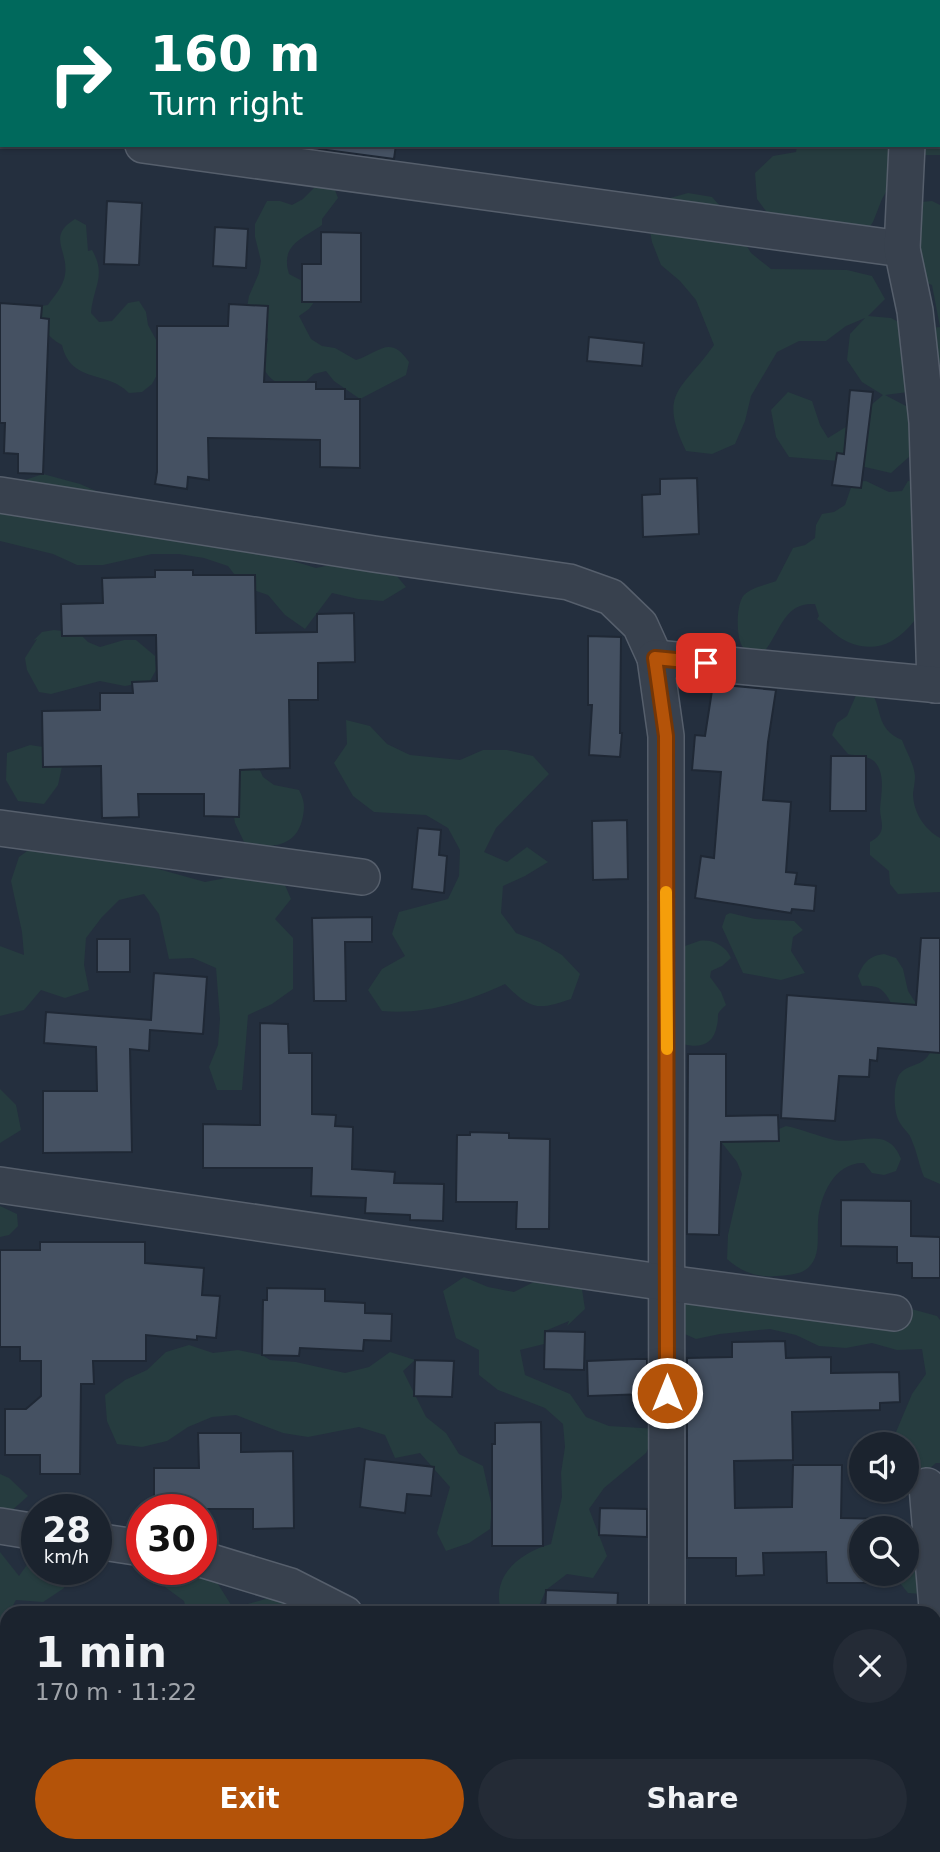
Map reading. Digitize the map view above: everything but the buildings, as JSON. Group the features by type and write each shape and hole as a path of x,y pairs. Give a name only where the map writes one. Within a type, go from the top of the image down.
{"street":[{"path":"158,147 902,249"},
{"path":"655,658 938,685 927,422 915,311 902,249 907,147"},
{"path":"0,495 569,582 611,597 640,625 655,658 666,736 667,1606"},
{"path":"0,828 362,877"},
{"path":"0,1185 894,1314"},
{"path":"927,1486 937,1606"},
{"path":"0,1526 21,1529"},
{"path":"217,1564 290,1586 329,1606"}],"green space":[{"path":"797,147 940,147 940,155 922,155 895,176 873,222 858,243 771,218 757,199 755,173 773,156 796,152"},
{"path":"321,181 333,185 338,198 322,219 322,225 300,239 290,249 288,256 289,274 312,286 317,298 309,309 299,316 311,339 322,346 335,348 356,360 390,347 396,349 409,362 406,375 360,399 334,381 326,371 314,374 304,383 280,384 271,379 262,367 268,339 247,308 261,261 255,224 267,201 292,205 303,199"},
{"path":"688,193 712,197 729,216 751,253 771,269 847,270 872,276 885,299 868,316 891,318 914,330 940,327 940,377 908,392 885,395 923,415 928,440 891,473 839,461 789,457 776,437 771,410 788,392 812,401 820,425 828,438 849,425 870,417 864,411 883,395 862,382 847,360 850,334 865,318 846,326 826,341 799,341 777,352 751,396 745,421 735,444 712,454 686,451 674,415 674,403 684,382 714,345 696,300 680,281 661,265 652,242 648,220 663,200"},
{"path":"932,201 940,205 940,327 932,285 887,264 909,203"},
{"path":"75,219 86,225 88,251 92,250 98,267 98,282 91,313 99,322 112,321 128,303 139,301 160,347 158,373 152,384 142,392 129,393 111,381 73,366 62,345 51,338 45,329 42,306 48,305 65,275 60,238 66,226"},
{"path":"43,474 273,545 293,561 316,568 341,563 390,568 406,587 383,601 332,593 305,629 285,615 268,595 244,587 228,566 204,558 152,554 103,565 77,565 53,554 0,541 0,482 19,482"},
{"path":"866,481 889,492 902,491 908,481 920,483 937,589 929,601 902,634 878,646 864,646 844,640 817,619 819,616 815,604 804,605 789,613 763,653 750,654 740,641 738,612 741,599 747,592 776,581 793,548 805,545 815,538 816,525 822,514 834,512 845,505 853,482"},
{"path":"54,630 79,633 88,642 100,647 124,640 136,640 155,656 156,670 150,681 125,686 100,681 51,694 39,692 27,670 25,658 37,639 33,641 42,632"},
{"path":"208,658 263,777 274,785 299,790 302,797 304,809 300,827 289,840 282,843 246,846 235,823"},
{"path":"869,688 883,724 902,740 912,762 917,813 924,825 940,838 940,892 898,894 890,884 889,871 870,855 870,842 882,829 880,771 871,759 848,754 832,735 837,723 847,716 857,693"},
{"path":"346,720 370,726 387,744 410,755 460,760 483,750 507,750 533,756 549,774 496,828 484,852 507,862 527,847 548,862 503,886 501,913 516,933 540,942 562,955 580,974 571,999 550,1005 535,1005 521,999 505,984 445,1006 414,1011 382,1011 368,990 382,969 405,956 392,934 399,912 448,899 459,876 460,850 448,828 426,815 374,812 353,796 334,763 347,744"},
{"path":"30,745 43,747 63,762 58,785 44,804 18,801 6,780 7,753"},
{"path":"38,843 133,862 205,882 231,877 281,876 291,899 275,919 293,938 293,989 272,1004 248,1015 242,1090 217,1090 209,1067 218,1045 220,1019 216,968 193,958 169,959 159,914 144,894 119,900 86,938 84,965 89,990 65,998 41,990 24,1010 0,1016 0,946 24,955 11,881 19,857"},
{"path":"730,913 755,919 794,921 803,930 793,937 791,951 805,973 781,980 743,973 722,927 726,915"},
{"path":"699,941 718,944 731,958 711,971 710,977 721,992 726,1005 718,1014 710,1041 695,1046 683,1044 685,989 681,977 682,947"},
{"path":"884,954 896,958 903,969 908,991 919,1014 902,1048 890,1050 880,1045 891,1003 880,989 862,986 858,976 868,960"},
{"path":"940,1012 940,1184 924,1177 911,1138 898,1119 895,1099 899,1075 905,1069 923,1061 932,1049"},
{"path":"0,1089 16,1105 21,1130 0,1143"},
{"path":"786,1126 834,1140 881,1139 889,1142 901,1159 896,1171 884,1175 872,1173 864,1163 854,1164 837,1174 826,1191 819,1211 817,1252 812,1263 805,1270 793,1274 757,1275 744,1271 727,1259 728,1235 742,1174 737,1162 722,1143 732,1134 774,1131"},
{"path":"0,1206 17,1214 18,1226 9,1235 0,1237"},
{"path":"558,1270 581,1283 585,1309 567,1326 569,1321 545,1331 544,1344 520,1350 525,1375 570,1394 586,1417 609,1426 658,1429 646,1453 604,1488 589,1509 607,1556 593,1578 567,1574 546,1590 539,1606 500,1606 500,1588 503,1578 518,1560 551,1544 562,1497 561,1473 565,1447 563,1424 545,1408 498,1390 479,1375 479,1350 456,1338 443,1291 464,1277 488,1287 514,1292"},
{"path":"695,1286 886,1302 937,1316 940,1320 940,1463 936,1463 919,1477 919,1432 896,1432 912,1394 926,1374 922,1349 897,1350 872,1343 846,1348 819,1346 796,1335 770,1329 696,1339 671,1328 677,1305"},
{"path":"189,1345 213,1353 238,1350 262,1355 270,1360 296,1362 345,1373 369,1367 390,1352 415,1360 403,1371 426,1417 446,1433 459,1454 483,1466 492,1507 490,1529 469,1543 446,1551 437,1533 450,1487 420,1453 395,1458 385,1435 359,1427 308,1437 283,1433 236,1415 212,1417 188,1427 167,1441 142,1447 117,1444 107,1421 105,1395 125,1380 147,1370 166,1352"},
{"path":"0,1474 9,1478 26,1494 21,1494 21,1502 9,1513 0,1515"},
{"path":"0,1552 19,1576 21,1573 21,1585 64,1585 64,1588 43,1602 16,1600 13,1606 0,1606"},
{"path":"919,1576 921,1594 908,1593 902,1586 919,1586"},
{"path":"217,1583 232,1606 185,1606 184,1601 165,1587 217,1585"},
{"path":"280,1595 320,1606 240,1606"}],"slow traffic":[{"path":"666,892 667,1049"}],"route":[{"path":"667,1393 666,736 655,658 706,663"}]}
